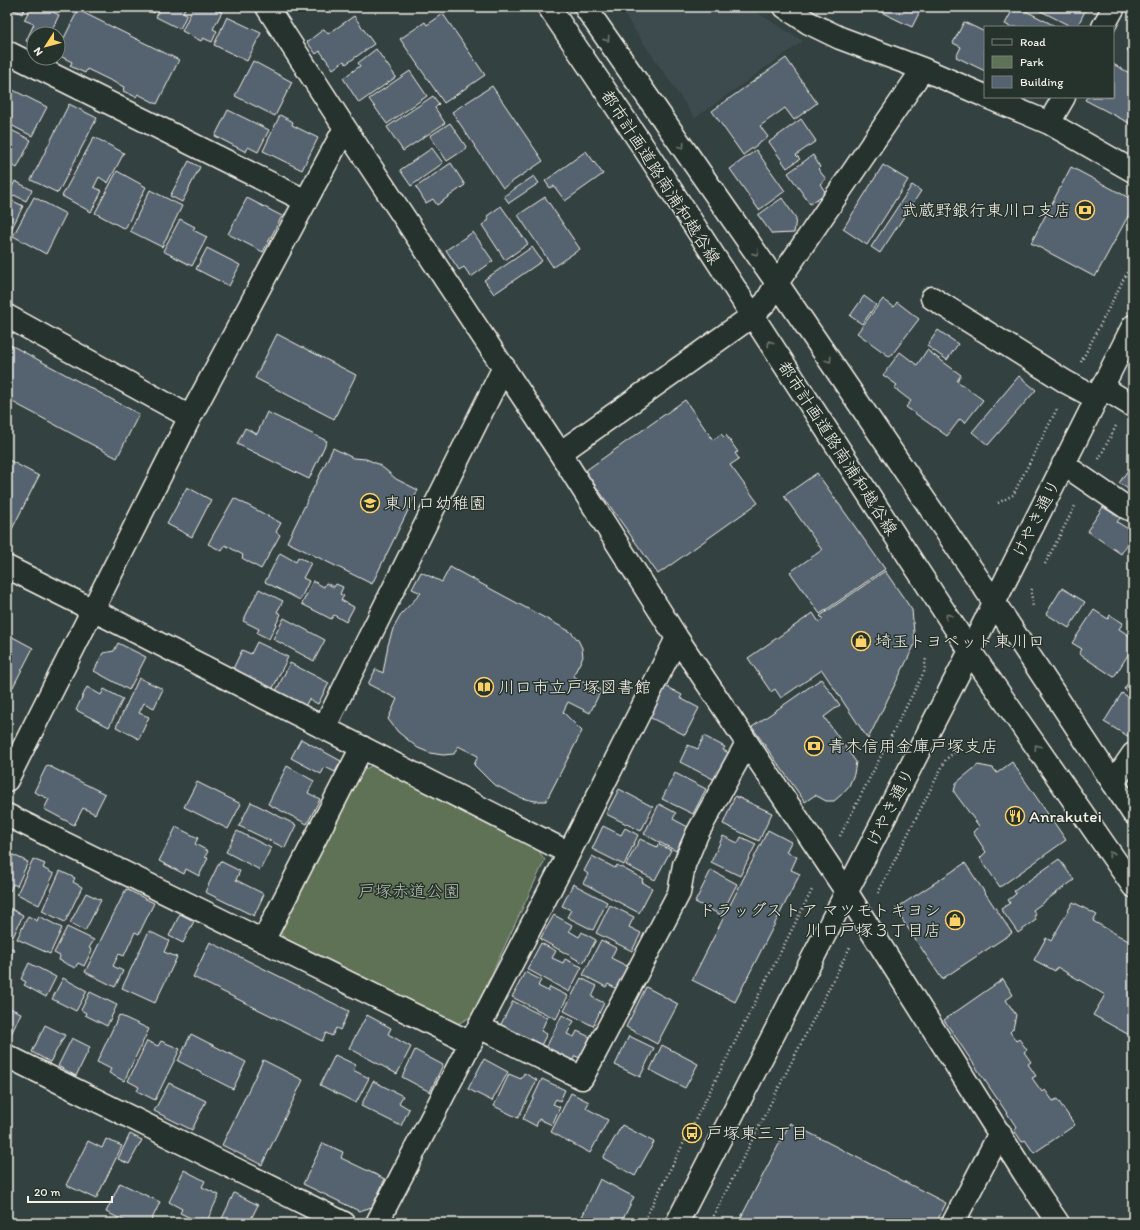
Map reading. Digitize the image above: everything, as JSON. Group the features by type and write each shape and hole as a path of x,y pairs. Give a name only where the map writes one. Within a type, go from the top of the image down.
{"street":[{"path":"267,7 345,128 560,453 677,638 846,891 1026,1176 1058,1223"},
{"name":"都市計画道路南浦和越谷線","path":"549,7 642,146 970,651 1133,886"},
{"name":"都市計画道路南浦和越谷線","path":"585,7 777,283 994,602 1133,813"},
{"path":"785,7 809,23 840,38 984,96"},
{"path":"1104,26 1114,7"},
{"path":"7,52 306,201"},
{"path":"560,453 752,316 766,302 777,283 922,70"},
{"path":"988,98 1049,124 1133,171"},
{"path":"1049,124 1063,98"},
{"path":"7,780 190,417 345,128"},
{"path":"932,298 1066,382 1099,392 1133,406"},
{"path":"7,316 190,417"},
{"name":"けやき通り","path":"677,1223 970,651 1133,326"},
{"path":"324,728 504,367"},
{"path":"1063,464 1127,508 1133,510"},
{"path":"7,567 569,853"},
{"path":"377,1223 569,853 677,638"},
{"path":"7,815 263,940 475,1035 582,1078 678,893 684,865 697,834 747,743"},
{"path":"263,940 362,747"},
{"path":"1113,783 1133,754"},
{"path":"7,1056 344,1223"},
{"path":"953,1223 1000,1133"}],"path":[{"path":"1031,591 1033,608"},
{"path":"643,1223 924,672 926,658"},
{"path":"710,1223 946,759 958,750"}],"shaded area":[{"path":"619,7 748,7 803,41 695,118"}],"green space":[{"name":"戸塚赤道公園","path":"374,764 534,844 545,860 472,1016 456,1025 285,940 278,928 359,773"}],"building":[{"path":"8,7 25,7 22,14"},
{"path":"31,7 43,7 59,15 54,26 33,26 34,24 24,20"},
{"path":"142,7 157,7 154,13"},
{"path":"161,7 186,7 183,12 187,14 180,29 156,17"},
{"path":"197,7 221,7 219,11 222,12 213,29 217,31 212,42 203,38 201,41 182,31 193,8 196,9"},
{"path":"322,7 332,7 325,12"},
{"path":"883,7 922,7 912,27 881,12"},
{"path":"1014,7 1018,7 1055,26 1009,26 1005,24"},
{"path":"1033,7 1087,7 1078,26 1070,26"},
{"path":"78,10 179,60 157,104 138,94 136,97 123,91 124,87 87,69 85,73 70,66 72,62 66,59 66,34"},
{"path":"443,14 485,75 444,103 400,39 425,22 427,25"},
{"path":"354,16 374,44 346,64 344,61 333,69 320,51 316,54 307,42 324,29 328,34"},
{"path":"227,17 261,33 247,61 214,45"},
{"path":"964,22 984,32 984,71 956,57 961,47 953,43"},
{"path":"1133,39 1133,54 1127,51"},
{"path":"376,49 396,77 359,103 343,78 360,66 358,63"},
{"path":"786,58 817,103 794,120 785,108 760,126 768,137 743,155 712,111"},
{"path":"253,61 292,82 275,116 235,96"},
{"path":"1114,65 1133,75 1133,125 1085,100 1086,98 1114,98"},
{"path":"410,71 427,96 387,124 369,99"},
{"path":"492,86 543,161 503,188 452,112"},
{"path":"7,87 47,107 32,136 7,123"},
{"path":"433,96 439,104 435,108 445,123 403,151 387,127"},
{"path":"69,104 97,118 58,193 31,180"},
{"path":"228,110 269,130 258,152 248,147 246,152 215,136"},
{"path":"280,115 293,122 292,125 318,138 302,170 263,151"},
{"path":"801,119 816,141 796,155 800,159 787,168 769,142"},
{"path":"450,123 467,148 447,161 430,136"},
{"path":"7,128 31,140 17,168 7,163"},
{"path":"94,137 124,153 108,183 99,177 94,187 102,191 91,212 62,196"},
{"path":"432,148 443,163 411,186 400,170"},
{"path":"756,150 785,191 759,210 730,169"},
{"path":"586,151 603,174 565,201 554,186 550,188 545,181"},
{"path":"813,155 820,167 818,169 826,179 820,184 826,193 810,204 788,173"},
{"path":"189,161 200,167 182,202 170,196"},
{"path":"451,163 465,185 437,205 433,199 426,203 416,187"},
{"path":"883,165 908,180 867,245 843,229"},
{"path":"1071,167 1133,200 1133,207 1095,277 1031,243"},
{"path":"117,171 146,187 125,229 95,213"},
{"path":"534,176 539,183 509,203 504,196"},
{"path":"15,181 32,190 26,201 14,195 11,200 23,206 9,234 7,233 7,184 12,187"},
{"path":"912,185 921,191 880,253 871,247"},
{"path":"150,190 182,206 162,247 130,231"},
{"path":"34,197 66,214 46,254 13,236"},
{"path":"545,197 580,249 553,267 518,215"},
{"path":"247,198 282,216 263,252 228,234"},
{"path":"782,198 796,218 794,233 772,234 758,215"},
{"path":"501,206 528,244 505,260 482,225 489,220 487,216"},
{"path":"180,219 195,227 193,230 207,237 192,266 163,251"},
{"path":"473,232 493,261 471,277 464,267 459,270 446,250"},
{"path":"532,247 542,261 494,294 484,280"},
{"path":"207,248 240,265 229,286 196,269"},
{"path":"864,296 876,305 862,324 850,316"},
{"path":"883,299 894,307 897,302 919,319 890,357 857,333"},
{"path":"938,330 958,344 947,360 927,346"},
{"path":"277,334 356,375 334,419 255,378"},
{"path":"7,343 139,414 117,458 7,399"},
{"path":"927,350 961,375 957,381 983,400 965,423 960,419 947,436 906,407 911,401 894,388 897,385 883,375 900,352 917,365"},
{"path":"1019,376 1036,390 988,445 972,432"},
{"path":"685,400 713,440 721,434 724,437 726,435 738,452 735,453 739,459 730,465 758,503 658,574 585,471"},
{"path":"267,412 327,441 309,479 237,444 245,428 257,434"},
{"path":"333,448 353,458 366,459 378,464 396,479 418,490 372,584 287,542"},
{"path":"7,459 39,476 7,539"},
{"path":"1133,463 1133,492 1119,483"},
{"path":"817,473 885,569 820,614 790,572 822,550 784,496"},
{"path":"187,487 211,500 192,537 167,524"},
{"path":"234,498 281,523 276,532 280,535 261,569 242,558 243,555 225,545 222,551 208,544"},
{"path":"1103,507 1120,518 1117,522 1133,532 1133,535 1121,554 1087,531"},
{"path":"280,553 296,562 298,557 311,563 303,578 309,581 300,600 265,582"},
{"name":"川口市立戸塚図書館","path":"450,567 571,632 578,640 582,648 583,657 573,676 601,690 590,713 568,702 563,712 582,731 546,801 535,801 521,798 493,784 474,765 478,756 458,746 454,754 443,755 430,753 418,748 398,732 388,719 397,699 368,684 376,669 383,673 388,645 393,629 402,613 421,593 412,589 421,572 442,582"},
{"path":"885,571 912,610 915,644 868,739 822,670 781,698 775,689 771,692 748,658 813,613 819,622 823,619 820,616"},
{"path":"313,581 324,587 326,583 334,587 336,584 343,587 340,594 344,596 341,600 354,607 346,622 334,615 331,619 302,604"},
{"path":"1062,588 1085,602 1069,628 1046,614"},
{"path":"259,589 283,601 277,612 281,614 269,639 257,633 259,629 243,621"},
{"path":"1094,610 1108,619 1110,615 1123,623 1119,629 1133,638 1133,647 1114,677 1079,654 1082,649 1072,643"},
{"path":"284,618 325,640 314,661 273,639"},
{"path":"7,634 33,648 13,687 7,683"},
{"path":"257,642 288,657 272,690 232,671 242,650 251,654"},
{"path":"118,643 146,657 129,690 94,671 103,653 114,651"},
{"path":"290,663 329,683 318,704 309,699 304,708 275,693"},
{"path":"1133,676 1133,695 1124,689"},
{"path":"139,678 163,689 154,708 144,703 139,713 149,717 139,739 116,727"},
{"path":"821,679 840,705 824,717 856,762 854,774 849,786 834,801 826,801 815,795 805,802 752,727"},
{"path":"665,686 682,695 680,698 699,708 685,735 649,717"},
{"path":"87,687 101,695 104,689 123,699 109,727 76,710"},
{"path":"1122,693 1133,700 1133,734 1131,738 1104,722"},
{"path":"704,736 725,747 723,750 729,753 715,780 680,762 688,745 698,749"},
{"path":"301,739 341,761 335,772 325,767 321,774 291,758"},
{"path":"1012,762 1066,840 1000,887 980,858 986,852 973,832 979,826 954,792 956,783 978,765 993,768 997,773"},
{"path":"47,765 105,794 95,814 83,808 74,825 44,809 49,799 34,792"},
{"path":"287,766 314,781 308,793 320,799 307,824 268,804"},
{"path":"675,773 706,789 693,814 662,799"},
{"path":"197,782 241,804 228,829 184,807"},
{"path":"619,789 653,807 641,831 606,814"},
{"path":"735,796 772,813 759,841 723,824"},
{"path":"251,802 296,825 285,848 239,826"},
{"path":"659,804 676,813 673,819 688,827 676,851 644,834"},
{"path":"603,826 621,835 625,828 638,835 624,865 592,849"},
{"path":"176,827 198,838 195,844 208,851 205,857 208,858 199,876 186,869 184,874 159,861"},
{"path":"768,830 791,842 786,852 797,857 791,870 800,874 735,1002 692,980"},
{"path":"237,831 271,848 260,870 226,852"},
{"path":"723,836 738,843 741,837 756,844 740,876 711,862"},
{"path":"640,839 657,847 658,844 671,850 655,880 626,865"},
{"path":"7,852 28,862 17,886 13,884 10,891 7,889"},
{"path":"592,856 615,868 617,865 643,879 642,882 652,888 639,913 583,883 588,874 584,871"},
{"path":"33,859 45,864 43,868 54,874 39,905 17,894"},
{"path":"1059,859 1074,880 1033,910 1036,915 1034,916 1036,920 1018,933 1001,909 1010,903 1008,900 1016,894 1014,891"},
{"path":"220,861 240,871 236,880 264,894 254,916 205,892"},
{"path":"965,863 1012,933 942,979 895,909"},
{"path":"711,870 737,884 721,915 695,902"},
{"path":"60,871 75,878 73,882 82,887 65,922 42,911"},
{"path":"573,884 607,902 593,930 567,917 571,910 562,906"},
{"path":"126,889 154,903 139,934 135,932 124,956 119,954 113,966 123,971 115,987 85,972"},
{"path":"86,893 101,900 85,931 70,923"},
{"path":"1073,902 1097,915 1093,921 1132,943 1127,951 1133,955 1133,1033 1131,1036 1093,1015 1105,995 1057,967 1055,971 1034,960 1046,938 1051,941"},
{"path":"610,905 634,917 629,927 641,933 632,951 596,933"},
{"path":"7,907 23,915 13,937 7,935"},
{"path":"180,914 194,921 183,943 169,936"},
{"path":"554,915 572,925 569,931 579,937 582,932 596,940 583,963 540,939"},
{"path":"28,916 37,921 39,916 62,928 50,954 17,939"},
{"path":"67,927 94,940 89,948 92,950 84,966 78,963 75,968 59,960 60,956 54,953"},
{"path":"149,931 169,941 164,952 177,957 155,1003 122,988"},
{"path":"601,940 616,948 611,958 629,967 617,989 608,984 606,987 583,975"},
{"path":"210,942 349,1011 340,1030 336,1028 332,1036 326,1033 322,1041 193,977"},
{"path":"541,943 556,951 552,958 563,963 565,959 582,967 569,992 527,969"},
{"path":"7,946 14,949 7,965"},
{"path":"29,963 56,977 46,997 24,985 26,982 21,979"},
{"path":"525,972 541,980 538,986 548,991 550,987 568,996 556,1019 512,997"},
{"path":"63,978 87,991 76,1011 52,999"},
{"path":"581,978 597,986 592,997 604,1003 593,1026 564,1011"},
{"path":"1003,979 1013,995 1006,1000 1016,1015 1013,1029 1010,1032 1016,1041 1019,1039 1027,1050 1024,1052 1031,1062 1028,1064 1036,1076 1032,1078 1042,1092 1045,1090 1053,1101 1057,1099 1075,1125 1034,1153 1025,1140 1022,1142 1014,1130 1017,1128 944,1020"},
{"path":"646,987 678,1004 657,1044 626,1027"},
{"path":"90,992 117,1005 107,1026 85,1015 86,1013 81,1010"},
{"path":"513,1001 547,1018 541,1031 547,1034 540,1047 500,1026"},
{"path":"7,1007 21,1013 8,1041 7,1040"},
{"path":"119,1015 149,1029 124,1081 109,1073 111,1069 97,1062"},
{"path":"367,1015 391,1028 388,1034 411,1047 397,1074 349,1048"},
{"path":"562,1015 574,1021 567,1034 574,1037 577,1031 590,1037 580,1058 575,1056 571,1063 545,1050"},
{"path":"45,1025 65,1035 50,1062 32,1052"},
{"path":"191,1034 246,1062 233,1089 178,1061"},
{"path":"629,1036 654,1048 640,1077 615,1065"},
{"path":"72,1038 90,1047 76,1076 58,1066"},
{"path":"147,1041 158,1046 161,1041 180,1049 155,1100 137,1091 139,1087 128,1081"},
{"path":"662,1045 698,1064 685,1088 650,1070"},
{"path":"415,1050 443,1065 430,1092 402,1077"},
{"path":"335,1055 356,1065 353,1070 369,1078 356,1103 320,1085"},
{"path":"484,1059 508,1072 492,1101 468,1089"},
{"path":"263,1060 303,1080 262,1165 222,1145"},
{"path":"524,1073 537,1080 518,1118 494,1106 509,1074 521,1079"},
{"path":"542,1079 565,1090 560,1101 556,1099 553,1104 560,1107 552,1125 539,1119 536,1126 523,1119"},
{"path":"373,1081 403,1096 399,1103 409,1109 401,1126 361,1106"},
{"path":"169,1083 206,1101 192,1130 154,1111"},
{"path":"571,1093 589,1102 586,1108 608,1120 590,1153 551,1132"},
{"path":"790,1123 946,1203 936,1223 738,1223"},
{"path":"622,1125 654,1142 635,1176 603,1158"},
{"path":"130,1134 142,1140 129,1164 118,1159"},
{"path":"106,1139 122,1146 96,1199 66,1185 88,1141 102,1148"},
{"path":"323,1143 343,1152 341,1158 385,1179 372,1207 359,1211 303,1184"},
{"path":"184,1170 205,1181 202,1187 219,1195 207,1221 201,1218 199,1222 180,1213 182,1209 169,1202"},
{"path":"600,1179 634,1197 621,1223 579,1223"},
{"path":"120,1183 160,1202 150,1223 129,1223 106,1212"},
{"path":"234,1193 258,1205 249,1223 220,1223"}],"place":[{"name":"武蔵野銀行東川口支店","path":"1085,210"},
{"name":"東川口幼稚園","path":"370,503"},
{"name":"埼玉トヨペット東川口","path":"861,641"},
{"name":"川口市立戸塚図書館","path":"484,687"},
{"name":"青木信用金庫戸塚支店","path":"814,746"},
{"name":"Anrakutei","path":"1015,816"},
{"name":"ドラッグストア マツモトキヨシ 川口戸塚３丁目店","path":"955,920"},
{"name":"戸塚東三丁目","path":"692,1133"}]}
